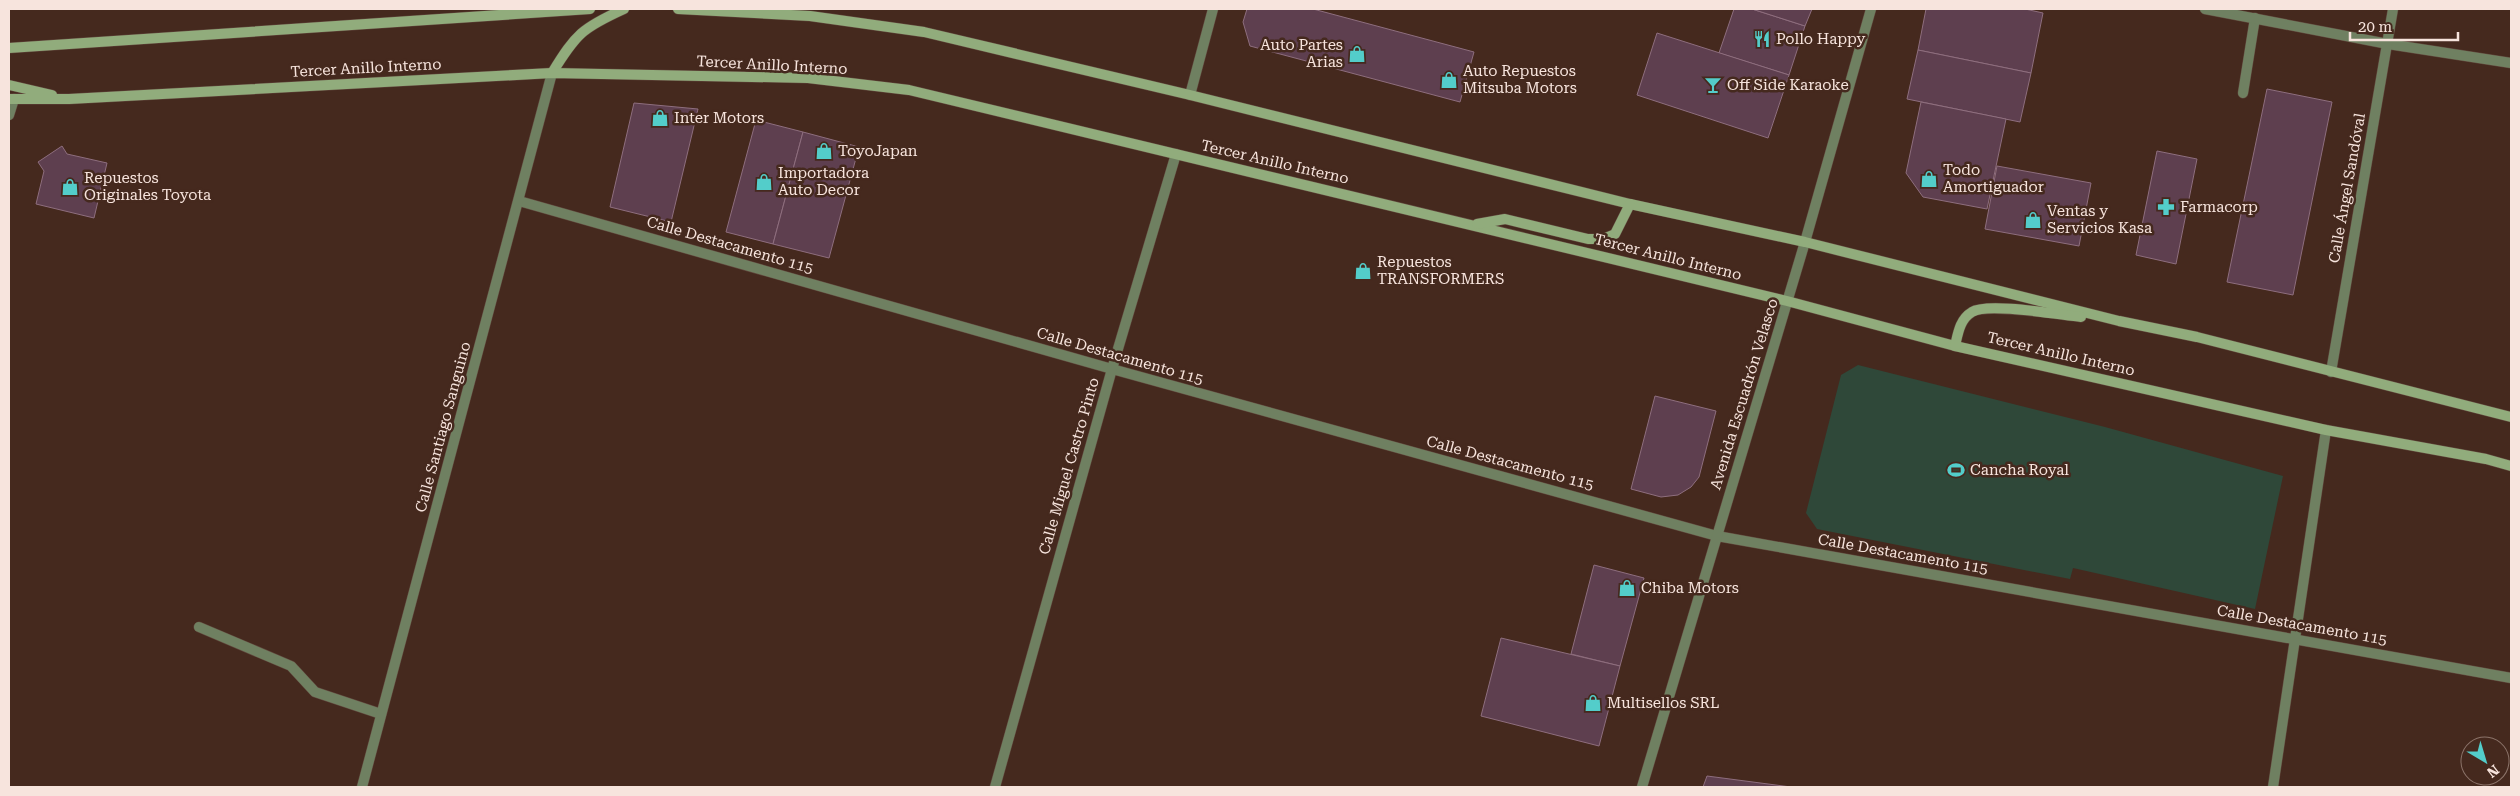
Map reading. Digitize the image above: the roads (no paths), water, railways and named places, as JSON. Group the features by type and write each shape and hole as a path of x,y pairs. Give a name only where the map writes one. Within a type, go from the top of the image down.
{"main road":[{"path":"9,48 590,9"},
{"path":"552,73 569,45 589,25 624,9"},
{"path":"678,9 810,16 924,32 1190,95 1630,204 1805,242 2119,321 2197,337 2511,417"},
{"name":"Tercer Anillo Interno","path":"11,99 69,99 552,73 808,78 909,90 1787,301 1955,346 2326,430 2486,459 2511,466"},
{"path":"9,85 69,99"},
{"path":"1473,225 1505,219 1588,239 1603,239 1615,234 1630,204"},
{"path":"1955,346 1964,319 1974,310 2000,308 2119,321"},
{"path":"2486,459 2511,460"}],"street":[{"path":"1190,95 1213,9"},
{"name":"Avenida Escuadrón Velasco","path":"1642,787 1805,242 1871,9"},
{"path":"2205,9 2388,44 2511,63"},
{"name":"Calle Ángel Sandóval","path":"2330,372 2393,9"},
{"path":"2243,93 2255,18"},
{"name":"Calle Santiago Sanguino","path":"362,787 552,73"},
{"path":"9,114 11,99"},
{"name":"Calle Miguel Castro Pinto","path":"995,787 1112,369 1176,154"},
{"name":"Calle Destacamento 115","path":"519,200 1112,369 1717,536 2511,678"},
{"path":"2273,787 2326,430"},
{"path":"199,627 291,666 315,692 381,714"}],"place":[{"name":"Pollo Happy","path":"1762,39"},
{"name":"Auto Partes Arias","path":"1357,54"},
{"name":"Auto Repuestos Mitsuba Motors","path":"1449,80"},
{"name":"Off Side Karaoke","path":"1713,85"},
{"name":"Inter Motors","path":"660,118"},
{"name":"ToyoJapan","path":"824,151"},
{"name":"Todo Amortiguador","path":"1929,179"},
{"name":"Importadora Auto Decor","path":"764,182"},
{"name":"Repuestos Originales Toyota","path":"70,187"},
{"name":"Farmacorp","path":"2166,207"},
{"name":"Ventas y Servicios Kasa","path":"2033,220"},
{"name":"Repuestos TRANSFORMERS","path":"1363,271"},
{"name":"Cancha Royal","path":"1956,470"},
{"name":"Chiba Motors","path":"1627,588"},
{"name":"Multisellos SRL","path":"1593,703"}]}
